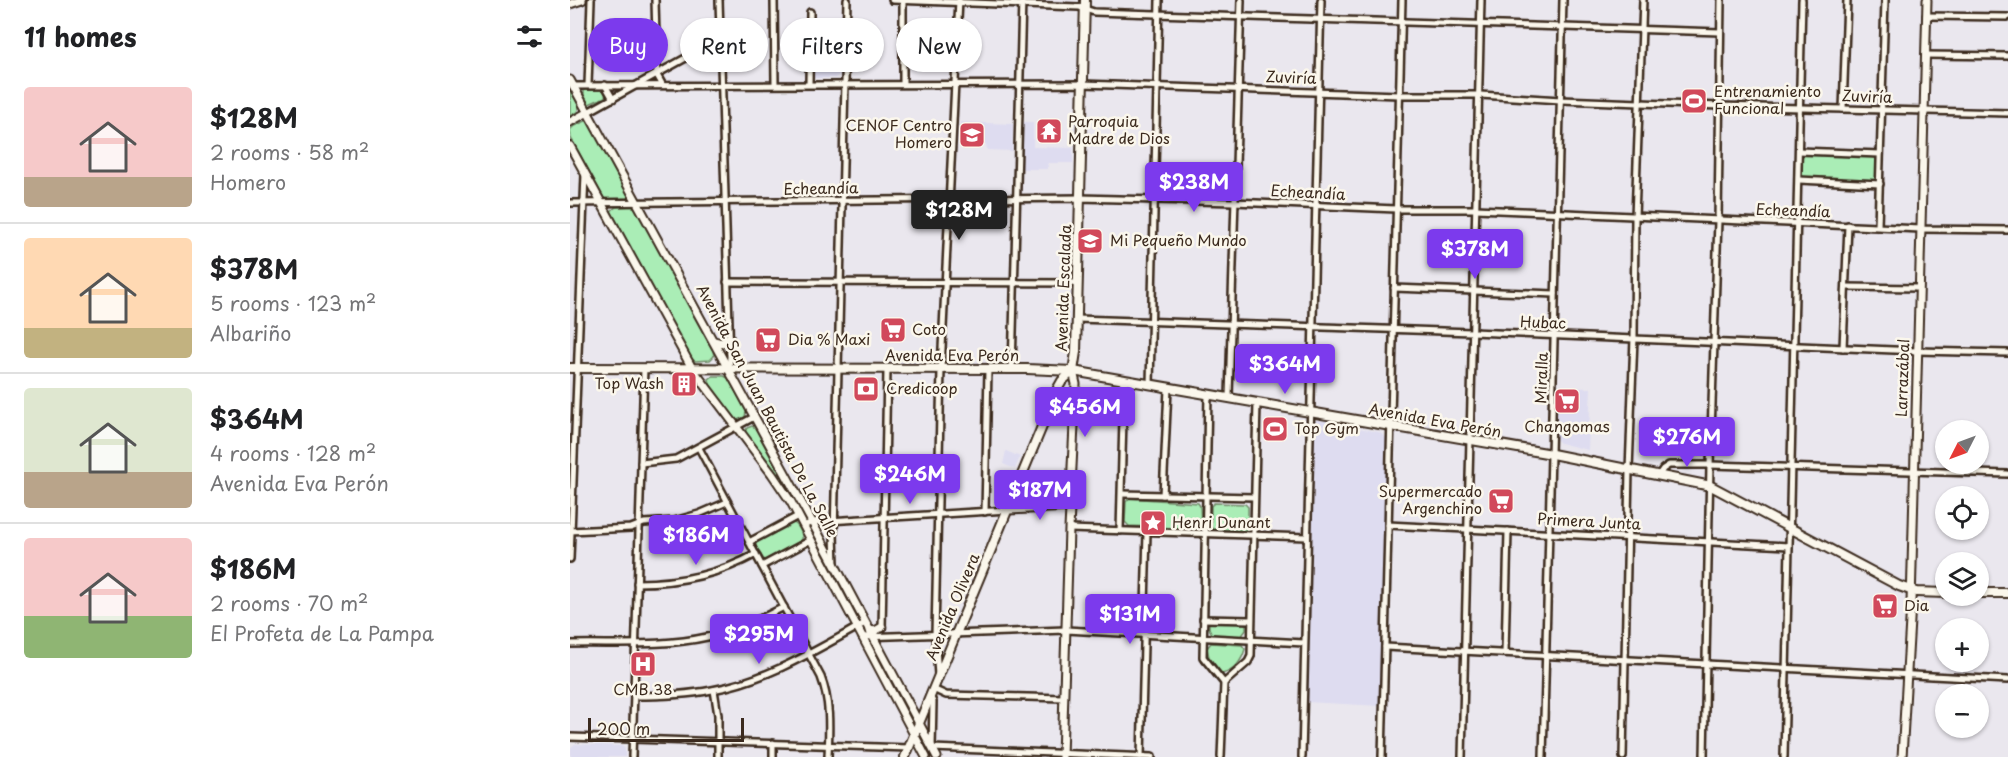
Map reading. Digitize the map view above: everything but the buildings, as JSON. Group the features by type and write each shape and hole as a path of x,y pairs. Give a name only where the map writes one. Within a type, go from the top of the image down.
{"main road":[{"name":"Avenida Escalada","path":"1073,371 1076,352 1085,4"},
{"name":"Avenida Eva Perón","path":"574,368 1073,371 1552,454 1711,486 1899,586 1911,591 1935,592"},
{"name":"Avenida Olivera","path":"905,757 1055,396 1062,381 1073,371"},
{"path":"1055,396 1074,401"},
{"path":"1989,592 2008,592"}],"street":[{"path":"570,4 582,0"},
{"path":"588,85 591,0"},
{"path":"655,0 657,75 662,84"},
{"path":"719,0 719,18"},
{"path":"774,0 775,84"},
{"path":"835,567 847,0"},
{"path":"892,0 1085,4 1094,12 1402,20 1563,28 1720,32"},
{"path":"1150,385 1159,0"},
{"path":"1229,397 1241,0"},
{"path":"1302,757 1321,0"},
{"path":"1382,757 1402,0"},
{"path":"1462,757 1481,0"},
{"name":"Miralla","path":"1543,757 1563,0"},
{"path":"1623,757 1629,470 1635,338 1635,217 1643,0"},
{"path":"1704,757 1718,220 1721,0"},
{"path":"1784,757 1803,0"},
{"path":"1843,109 1846,0"},
{"path":"1878,226 1885,0"},
{"name":"Larrazábal","path":"1902,757 1911,591 1927,0"},
{"path":"903,1 903,84"},
{"path":"938,677 935,635 941,369 959,1"},
{"path":"1012,369 1022,2"},
{"path":"809,84 810,12"},
{"path":"1926,16 2008,17"},
{"path":"1925,55 2008,56"},
{"path":"570,122 680,62"},
{"path":"721,72 729,368"},
{"name":"Zuviría","path":"572,83 588,85 1020,83 1157,85 1399,95 1480,95 1720,106 2008,113"},
{"name":"Avenida San Juan Bautista De La Salle","path":"572,83 714,340 937,757"},
{"path":"605,85 613,99"},
{"name":"Avenida San Juan Bautista De La Salle","path":"570,146 692,368 772,474 804,526 926,757"},
{"path":"1799,151 1880,154"},
{"path":"570,559 574,368 585,173"},
{"path":"1799,180 1880,184"},
{"name":"Echeandía","path":"570,203 1080,198 1234,201 1396,209 1476,209 1921,229 2008,230"},
{"path":"1843,348 1848,225"},
{"path":"728,282 1078,283"},
{"path":"1846,287 1919,288"},
{"path":"1394,288 1555,294"},
{"name":"Hubac","path":"1077,319 2008,353"},
{"path":"714,340 722,342 729,337"},
{"path":"632,757 644,368"},
{"path":"985,512 988,369"},
{"path":"884,637 882,627 887,370"},
{"name":"Avenida Escalada","path":"1062,755 1076,384 1073,371"},
{"path":"1120,531 1124,381"},
{"path":"1164,495 1168,389"},
{"path":"1208,394 1203,637 1205,660 1224,683 1221,757"},
{"path":"1224,683 1250,660 1257,403"},
{"path":"641,463 670,460 699,448 754,417"},
{"path":"699,448 821,677 826,692 829,715 828,757"},
{"path":"1658,476 1669,465 2008,474"},
{"path":"1122,494 1254,497"},
{"path":"571,531 631,528 687,518 728,502"},
{"path":"804,526 812,522 1070,507"},
{"path":"749,542 798,516"},
{"name":"Primera Junta","path":"1388,525 1789,546"},
{"path":"1069,529 1307,537"},
{"path":"1505,652 1508,531"},
{"path":"1141,757 1147,532"},
{"path":"762,566 811,540"},
{"path":"637,583 665,583 698,578 756,554"},
{"path":"570,644 669,643 712,636 749,624 784,607"},
{"path":"1203,619 1251,620"},
{"path":"634,696 675,695 714,690 765,675 857,627 867,626 875,631 882,627"},
{"path":"862,637 1066,630 1304,643"},
{"path":"1385,647 2008,680"},
{"path":"714,690 718,715 718,757"},
{"path":"1064,698 932,693 932,748 1152,757"},
{"path":"570,737 909,748"},
{"path":"773,743 773,757"}],"shaded area":[{"path":"812,72 840,72 835,78 812,78"},
{"path":"960,122 1013,124 1012,151 987,150 986,144 959,142"},
{"path":"1023,122 1033,122 1033,147 1073,148 1073,163 1048,163 1048,169 1022,169"},
{"path":"1557,387 1591,388 1588,450 1560,443 1556,439"},
{"path":"1318,420 1379,432 1386,438 1381,706 1306,702 1312,424"},
{"path":"1006,451 1020,457 1015,469 1003,464"},
{"path":"575,744 622,746 625,749 625,757 571,757 571,747"}],"green space":[{"path":"570,88 579,106 577,112 570,116"},
{"path":"602,88 606,91 605,97 589,104 584,90"},
{"path":"588,120 629,200 604,198 571,138 570,130"},
{"path":"1802,153 1878,156 1877,181 1802,178"},
{"path":"616,207 636,208 713,351 714,356 710,360 695,361 691,358 611,211"},
{"path":"713,376 728,378 746,411 745,417 737,420 733,416 710,385 709,379"},
{"path":"752,426 804,519 784,484 745,432"},
{"path":"1129,498 1198,503 1201,526 1199,529 1129,526 1125,522 1126,502"},
{"path":"1214,503 1245,504 1248,507 1248,528 1244,531 1213,529 1211,527 1211,506"},
{"path":"791,522 800,529 802,540 769,560 764,560 756,547 756,541"},
{"path":"1209,621 1246,622 1246,630 1241,637 1212,634"},
{"path":"1211,643 1242,645 1245,649 1237,665 1222,674 1209,657 1207,648"}],"place":[{"name":"Entrenamiento Funcional","path":"1694,101"},
{"name":"Parroquia Madre de Dios","path":"1049,131"},
{"name":"CENOF Centro Homero","path":"972,135"},
{"name":"Mi Pequeño Mundo","path":"1090,241"},
{"name":"Coto","path":"893,330"},
{"name":"Dia % Maxi","path":"768,340"},
{"name":"Top Wash","path":"684,384"},
{"name":"Credicoop","path":"866,389"},
{"name":"Changomas","path":"1567,401"},
{"name":"Top Gym","path":"1275,429"},
{"name":"Supermercado Argenchino","path":"1501,501"},
{"name":"Henri Dunant","path":"1153,523"},
{"name":"Dia","path":"1885,606"},
{"name":"CMB 38","path":"643,664"}]}
